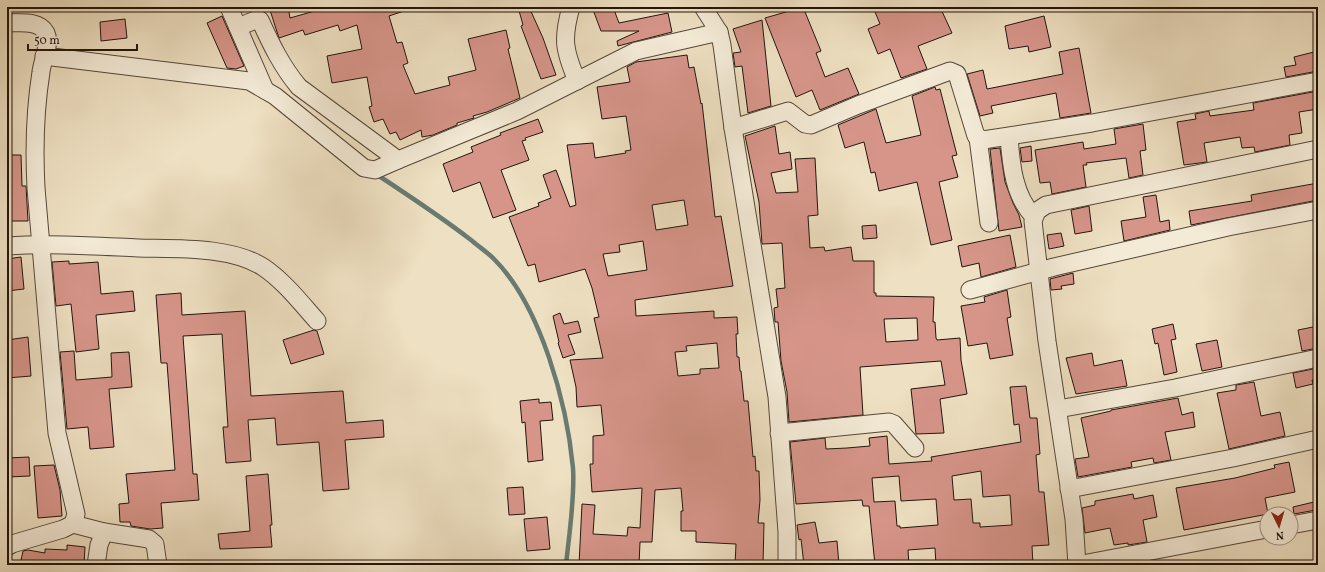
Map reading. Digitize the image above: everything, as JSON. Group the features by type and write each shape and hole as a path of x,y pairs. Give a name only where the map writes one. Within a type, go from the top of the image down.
{"street":[{"path":"229,7 248,23 299,87 395,162"},
{"path":"571,7 565,36 568,60 577,81"},
{"path":"703,7 719,32 733,128 777,396 787,532 787,565"},
{"path":"7,23 31,23 43,29 47,38 38,87 35,160 57,434 76,514 74,524"},
{"path":"248,23 265,90"},
{"path":"44,56 249,81 265,90 364,168 375,170 517,111 636,51 719,32"},
{"path":"733,128 788,111 805,124 811,125 858,105 952,71 957,74 978,138 989,223"},
{"path":"978,138 985,140 1009,137 1318,81"},
{"path":"1009,137 1011,161 1020,197 1034,217"},
{"path":"1259,531 1077,565 1074,519 1047,341 1034,217 1037,211 1046,205 1318,149"},
{"path":"970,290 1039,271 1228,227 1318,210"},
{"path":"7,246 42,244 207,251 245,259 263,267 273,275 317,321"},
{"path":"1058,409 1182,387 1318,358"},
{"path":"779,434 889,422 894,424 915,448"},
{"path":"1069,489 1233,458 1318,439"},
{"path":"1299,524 1318,520"},
{"path":"7,547 12,544 63,529 74,524 104,532 149,539 155,544 158,565"},
{"path":"96,565 99,545 104,532"}],"building":[{"path":"269,7 288,7 290,18 325,8 326,11 339,7 409,7 410,9 389,16 397,43 402,42 408,63 403,65 415,94 450,85 448,77 476,70 468,39 506,30 510,48 508,49 520,98 487,112 473,116 474,118 457,123 457,125 433,135 422,137 421,130 400,140 396,132 390,134 383,119 374,122 369,107 372,106 367,77 332,83 327,56 362,49 357,25 340,31 338,25 305,35 303,30 279,38"},
{"path":"518,7 529,7 543,38 556,75 541,79 521,26 523,25"},
{"path":"592,7 613,7 619,23 668,13 672,32 618,46 617,41 639,31 601,31"},
{"path":"803,7 821,51 816,53 825,77 848,68 859,94 820,110 812,90 796,97 765,18"},
{"path":"873,7 940,7 952,33 918,46 927,69 901,78 890,49 878,54 868,29 880,24"},
{"path":"222,16 244,66 236,69 227,68 207,23"},
{"path":"1044,16 1051,47 1029,52 1028,46 1009,49 1005,26"},
{"path":"125,19 127,38 101,41 100,22"},
{"path":"762,20 771,106 748,113 742,66 735,67 733,53 741,52 733,29"},
{"path":"1079,48 1091,113 1060,118 1056,93 991,106 993,113 980,116 967,74 983,70 987,89 1063,74 1059,52"},
{"path":"1318,51 1318,71 1286,77 1284,67 1296,65 1294,57"},
{"path":"687,55 689,68 694,67 701,104 702,103 715,217 721,216 733,286 635,300 636,316 714,311 714,318 737,317 737,357 739,357 744,401 748,401 753,457 755,456 756,471 759,471 760,500 758,523 764,523 763,565 735,565 736,544 696,542 696,531 681,531 681,511 683,511 681,488 655,490 652,542 640,542 639,565 579,565 582,504 595,505 593,534 627,536 628,527 640,528 642,488 592,492 590,464 593,464 593,436 604,435 601,405 577,407 576,387 570,360 603,358 594,318 599,317 592,288 585,269 539,282 535,264 528,266 509,217 539,206 538,203 551,198 543,175 556,170 570,207 576,205 567,145 593,143 595,158 626,153 625,151 631,150 626,116 602,119 597,87 630,82 627,67 636,62","holes":["684,200 688,225 656,230 652,205","643,241 647,270 608,276 603,254 620,252 619,245","717,343 719,368 700,369 700,374 678,376 675,352 687,351 686,346"]},
{"path":"935,87 936,90 940,89 957,155 952,156 958,177 939,182 952,240 931,245 917,182 879,191 875,172 871,173 864,142 845,148 838,125 876,109 886,143 921,135 912,96"},
{"path":"1318,91 1318,109 1299,112 1302,133 1289,135 1290,145 1255,152 1254,147 1242,148 1240,137 1204,143 1207,162 1184,165 1177,122 1196,119 1195,114 1209,111 1210,116 1254,110 1253,103"},
{"path":"538,119 543,132 525,138 526,140 522,141 529,160 501,170 516,210 493,218 480,182 453,192 443,164 473,152 471,147 501,135 500,133"},
{"path":"1143,124 1146,150 1140,151 1143,175 1129,178 1126,158 1086,163 1087,165 1083,165 1086,187 1052,194 1050,182 1040,183 1035,150 1083,142 1084,149 1116,144 1114,129"},
{"path":"775,126 779,154 790,152 792,169 771,173 776,193 798,192 795,159 815,158 818,215 808,216 810,248 824,247 825,251 851,247 853,261 874,261 874,293 876,293 876,296 934,297 933,322 935,322 937,340 960,338 961,360 967,394 940,399 944,433 916,434 911,389 945,385 941,361 860,367 863,415 789,422 787,392 781,361 778,322 775,322 774,308 778,307 776,289 785,288 782,243 762,244 759,202 745,136","holes":["917,318 918,340 886,342 884,319"]},
{"path":"1031,146 1032,161 1022,162 1020,148"},
{"path":"1000,148 1005,182 1019,215 1022,227 999,231 990,149"},
{"path":"7,155 21,155 22,186 26,186 28,221 7,221"},
{"path":"1318,183 1318,200 1191,225 1189,211 1252,201 1251,195"},
{"path":"1156,195 1160,222 1169,220 1170,230 1124,241 1121,221 1146,217 1143,197"},
{"path":"1089,206 1092,231 1075,234 1071,210"},
{"path":"876,225 877,238 863,239 862,226"},
{"path":"1061,233 1064,246 1049,249 1047,235"},
{"path":"1010,235 1016,267 981,277 979,263 962,267 958,246"},
{"path":"21,257 24,289 7,291 7,259"},
{"path":"69,261 69,264 98,262 101,294 133,291 135,311 96,315 99,349 76,352 71,304 56,306 52,262"},
{"path":"1073,273 1074,284 1061,286 1062,289 1051,290 1050,279"},
{"path":"1007,290 1011,317 1007,318 1013,355 990,359 987,343 968,346 961,306 985,302 984,297"},
{"path":"181,293 182,315 245,311 251,396 343,391 346,423 383,420 384,437 345,440 349,489 323,491 319,442 277,445 275,418 248,420 251,461 226,463 223,427 228,427 222,334 183,336 193,474 197,474 199,500 161,503 163,528 150,529 131,526 130,522 120,522 119,504 129,503 126,474 175,470 167,363 161,363 156,295"},
{"path":"560,313 564,324 578,321 581,332 568,335 575,354 563,358 558,343 553,316"},
{"path":"1173,324 1176,339 1171,340 1177,372 1164,375 1158,343 1155,344 1152,329"},
{"path":"1318,326 1318,348 1302,351 1298,330"},
{"path":"314,330 317,331 324,354 291,364 283,340"},
{"path":"28,337 31,376 7,378 7,340"},
{"path":"1217,340 1222,367 1202,371 1196,344"},
{"path":"74,351 76,380 112,377 111,353 129,352 132,387 109,389 114,447 90,449 88,427 67,429 60,352"},
{"path":"1092,353 1094,366 1122,360 1127,386 1076,394 1066,358"},
{"path":"1318,368 1318,379 1312,380 1313,384 1296,388 1293,373"},
{"path":"1254,382 1261,416 1280,412 1285,436 1229,449 1217,393 1236,390 1236,385"},
{"path":"1026,386 1030,418 1037,418 1040,454 1036,455 1039,492 1044,492 1049,545 1032,546 1033,565 936,565 935,548 908,550 909,565 875,565 869,506 863,506 862,500 796,504 790,442 825,438 826,449 847,448 870,446 869,438 887,436 889,464 932,461 931,457 1021,442 1019,424 1014,425 1010,387","holes":["981,471 983,497 1010,495 1012,525 980,527 980,523 973,523 971,499 954,500 952,476","899,476 901,501 936,499 938,525 900,528 900,526 897,526 895,501 874,502 872,478"]},
{"path":"1178,398 1182,415 1193,412 1195,427 1165,432 1171,460 1154,463 1153,458 1131,462 1132,467 1078,477 1075,459 1089,457 1081,418 1111,410"},
{"path":"539,399 539,403 551,402 553,420 540,421 543,460 528,462 525,422 522,423 520,401"},
{"path":"29,457 30,476 8,477 7,458"},
{"path":"1289,462 1295,492 1265,498 1266,506 1259,506 1259,516 1184,530 1176,488 1235,478 1275,468 1274,465"},
{"path":"54,465 60,490 62,516 38,518 34,466"},
{"path":"268,474 272,525 270,525 272,547 220,549 218,534 250,531 246,476"},
{"path":"523,487 525,514 509,515 507,488"},
{"path":"1133,494 1134,499 1153,495 1157,517 1143,520 1147,542 1128,545 1128,543 1114,545 1110,528 1085,533 1082,508 1095,505 1095,501"},
{"path":"1314,502 1316,510 1299,513 1299,506 1297,506"},
{"path":"547,517 550,549 527,551 524,519"},
{"path":"815,522 819,543 837,541 839,565 804,565 801,539 799,540 797,525"},
{"path":"67,545 85,547 84,564 20,565 23,551 28,550 45,553 45,549 67,550"}],"waterway":[{"path":"376,174 436,214 494,259 511,279 525,302 549,357 558,386 570,443 573,468 573,492 566,565"}]}
